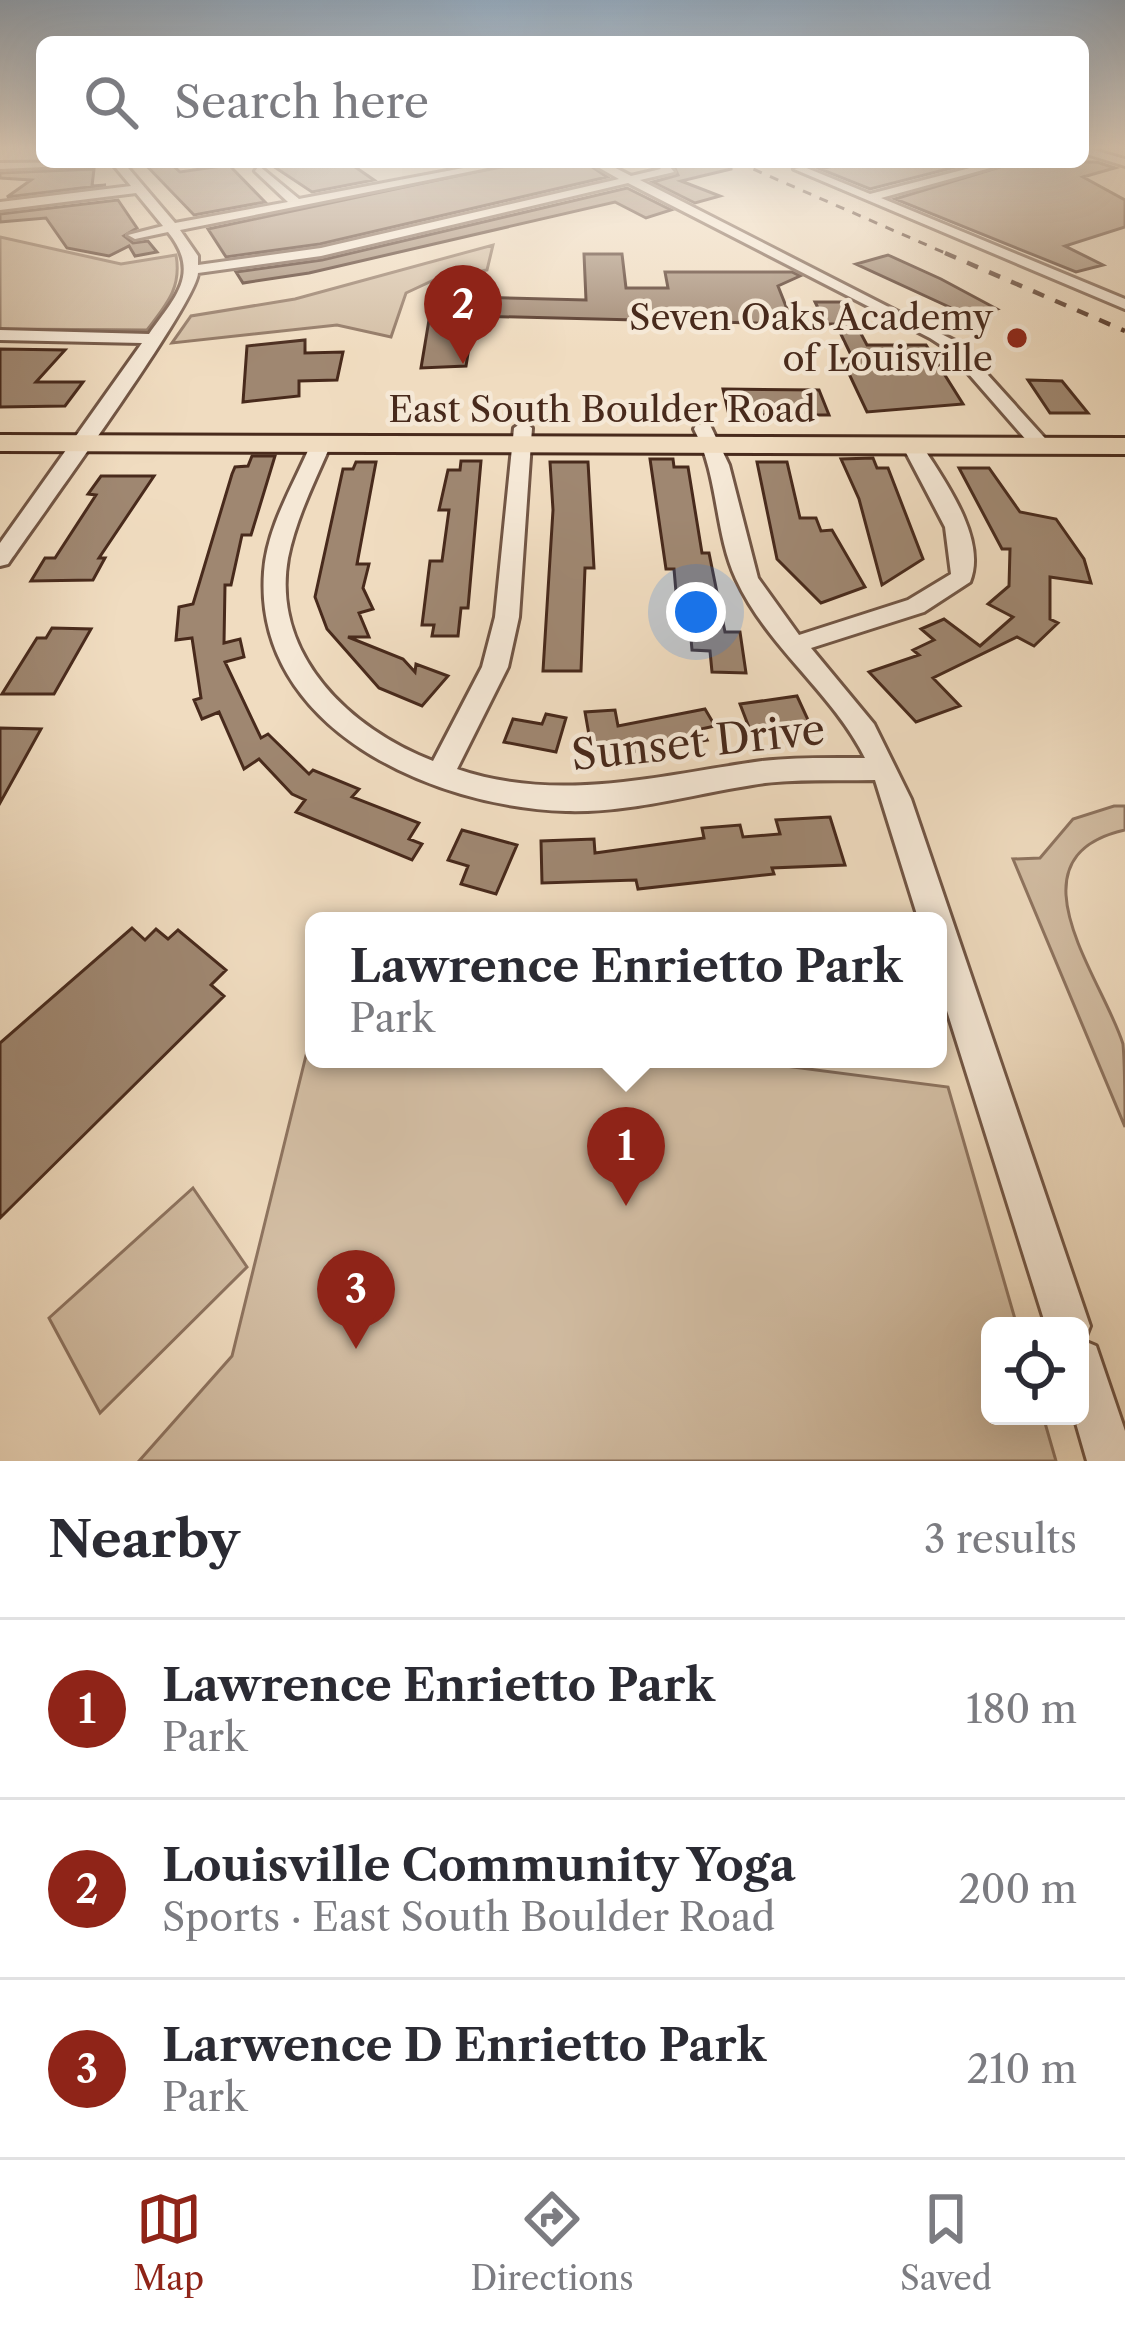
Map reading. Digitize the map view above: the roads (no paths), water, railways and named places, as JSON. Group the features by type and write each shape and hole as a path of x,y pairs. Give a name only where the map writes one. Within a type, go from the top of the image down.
{"main road":[{"path":"0,428 85,436"},
{"name":"East South Boulder Road","path":"708,437 913,445 1125,430"},
{"name":"East South Boulder Road","path":"85,436 1035,438 1125,446"},
{"name":"East South Boulder Road","path":"85,436 321,444 522,436"},
{"path":"0,443 85,436"}],"street":[{"path":"0,559 186,296 191,256 161,214"},
{"path":"135,235 236,214"},
{"path":"192,270 322,252 484,214"},
{"path":"698,214 953,346 1035,438"},
{"path":"909,214 1125,304"},
{"path":"1093,289 1125,281"},
{"path":"0,335 158,339"},
{"path":"440,775 477,708 499,650 522,436"},
{"path":"708,437 746,575 766,612 855,718 884,769 932,912"},
{"name":"Sunset Drive","path":"321,444 274,574 274,612 285,652 308,688 341,721 386,751 440,775 498,791 562,799 662,792 768,772 884,769"},
{"path":"794,645 916,606 962,577 967,560 961,542 913,445"},
{"path":"947,957 1066,1317"},
{"path":"1089,1390 1112,1461"}],"railway":[{"path":"856,214 952,256"},
{"path":"945,253 1125,331"}],"place":[{"name":"Seven Oaks Academy of Louisville","path":"1017,338"},
{"name":"Louisville Community Yoga","path":"463,364"},
{"name":"Lawrence Enrietto Park","path":"626,1206"},
{"name":"Larwence D Enrietto Park","path":"356,1349"}]}
